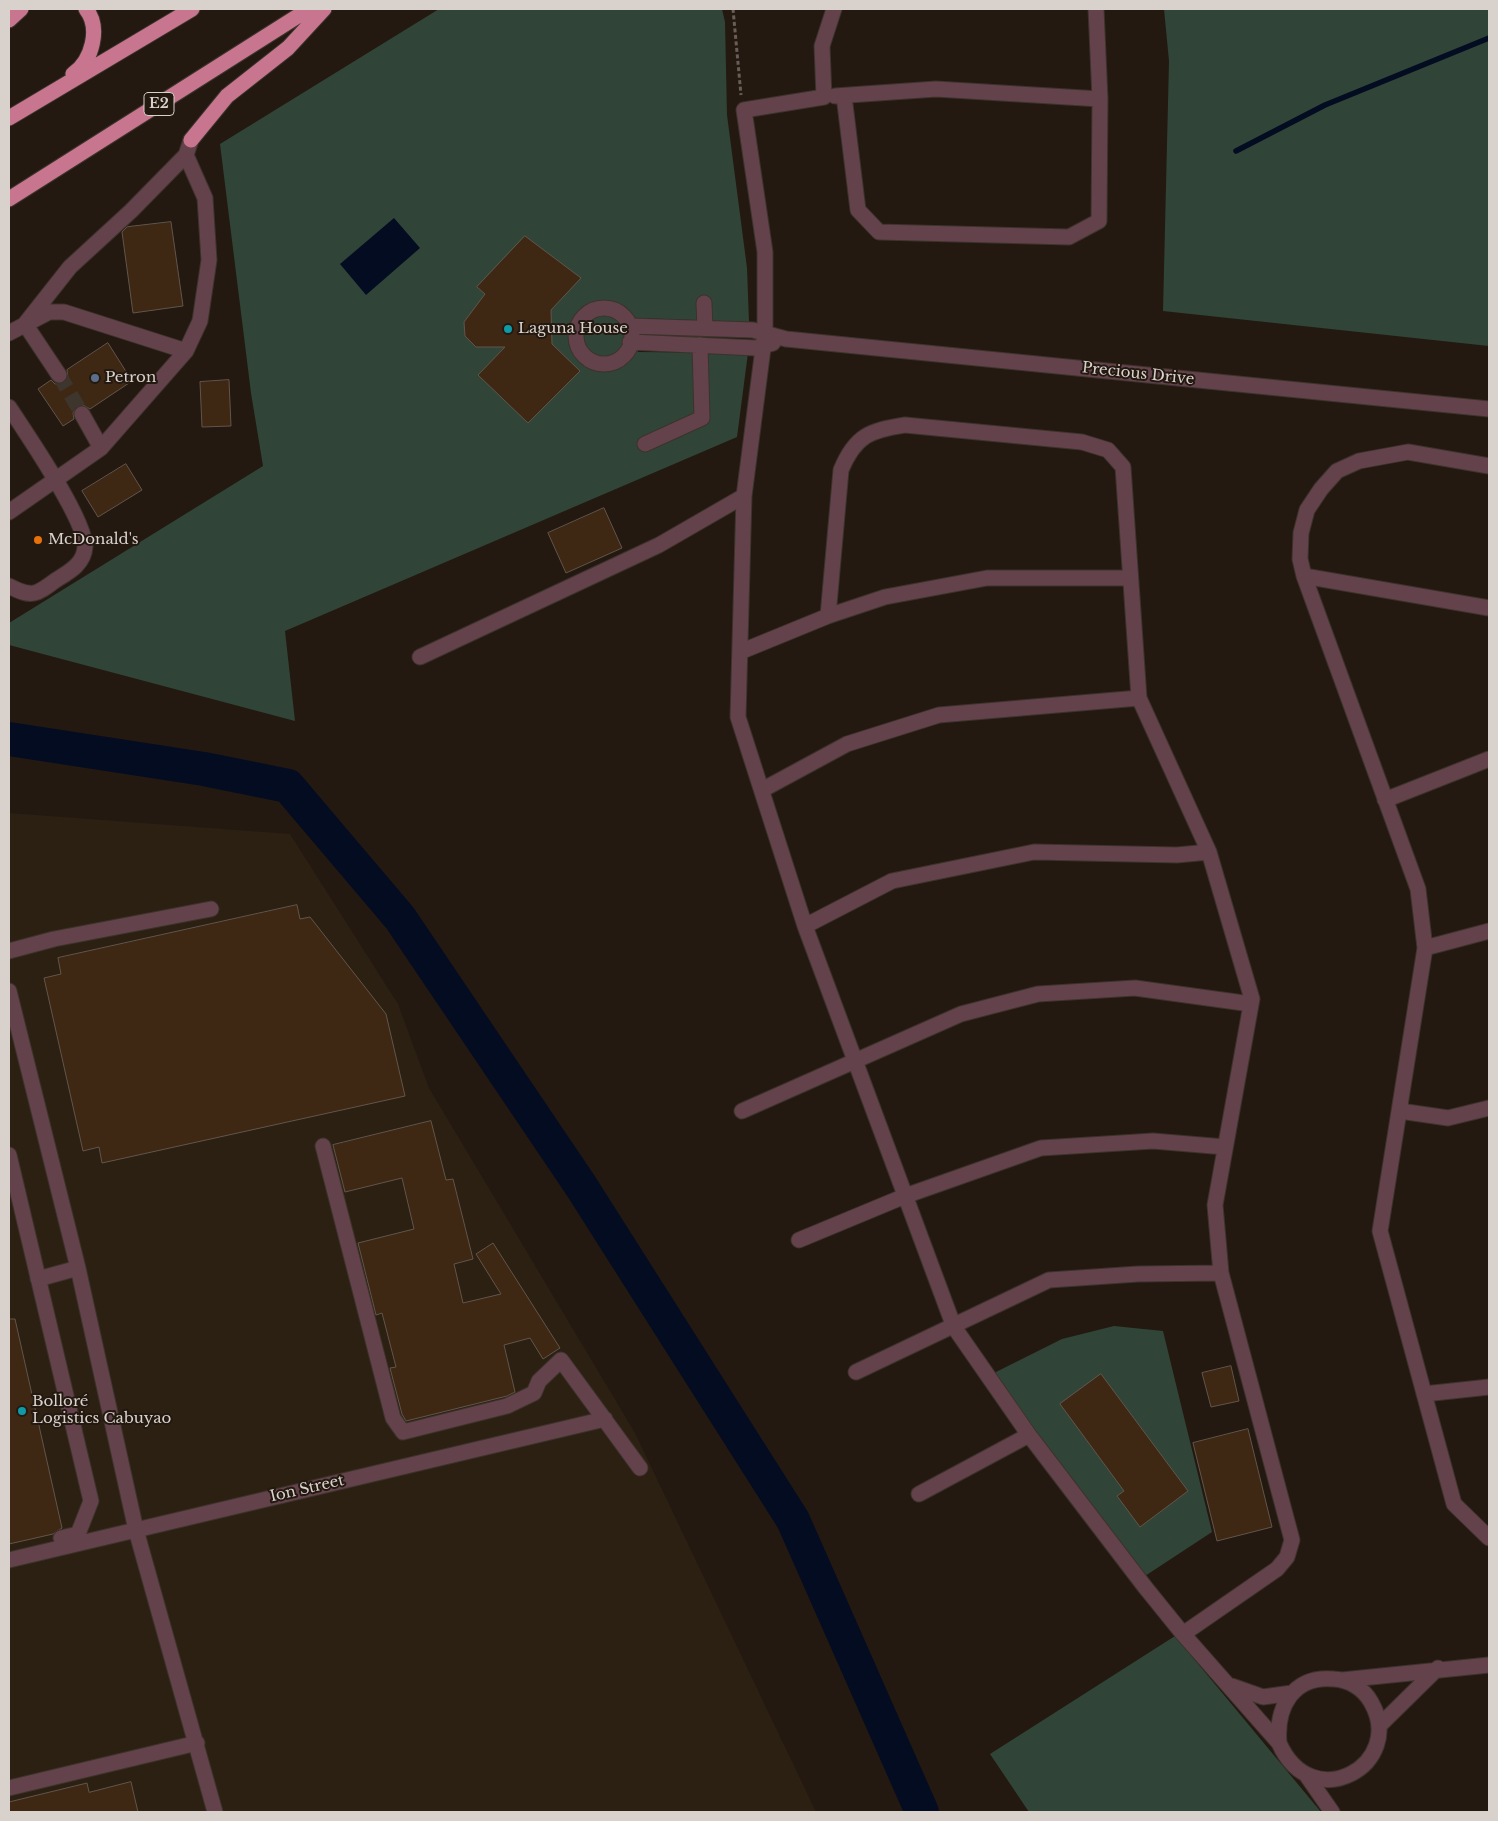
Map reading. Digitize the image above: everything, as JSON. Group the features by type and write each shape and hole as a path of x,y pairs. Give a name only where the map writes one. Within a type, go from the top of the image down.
{"highway":[{"path":"9,20 21,9"},
{"path":"9,118 80,69 92,47 94,28 91,14 86,9"},
{"path":"22,109 192,9"},
{"name":"E2","path":"9,199 309,9"},
{"path":"191,140 227,96 288,48 324,9"}],"street":[{"path":"824,97 822,46 834,9"},
{"path":"844,96 858,210 879,232 1069,238 1099,221 1100,99 1096,9"},
{"path":"1100,99 936,89 824,97 744,110 765,252 765,339 744,496 738,717 805,926 954,1327 1029,1435 1183,1634 1280,1743"},
{"path":"25,324 70,267 131,211 186,155 191,140"},
{"path":"9,512 101,448 186,351 200,321 209,260 205,198 186,155"},
{"path":"704,303 705,328"},
{"path":"598,309 615,310 622,315 630,326 630,342 623,356 615,361 597,363 582,352 577,344 576,334 582,318 598,309"},
{"path":"9,333 49,312 64,312 186,351"},
{"path":"25,324 59,375"},
{"path":"630,326 753,330 765,339"},
{"path":"630,342 756,348 765,339"},
{"name":"Precious Drive","path":"765,339 786,339 1489,408"},
{"path":"645,444 702,418 700,345"},
{"path":"9,407 55,480 82,530 85,548 79,565 36,594 23,594 9,586"},
{"path":"82,414 101,448"},
{"path":"828,616 841,470 848,452 861,437 882,428 905,425 1082,442 1108,450 1123,467 1139,698 1209,852 1252,999 1215,1205 1221,1273 1292,1540 1287,1557 1277,1569 1183,1634"},
{"path":"1489,466 1408,452 1359,461 1337,471 1320,489 1307,510 1301,533 1300,559 1304,576 1418,890 1425,948 1380,1231 1454,1504 1489,1538"},
{"path":"420,656 659,545 744,496"},
{"path":"1304,576 1489,608"},
{"path":"740,652 828,616 885,597 987,578 1130,578"},
{"path":"762,790 847,744 940,715 1139,698"},
{"path":"1385,800 1489,759"},
{"path":"805,926 892,881 1034,852 1177,855 1209,852"},
{"path":"9,951 54,939 211,909"},
{"path":"1425,948 1489,931"},
{"path":"742,1111 960,1014 1038,994 1136,988 1251,1004"},
{"path":"9,991 78,1268 136,1530 215,1812"},
{"path":"1400,1111 1448,1118 1489,1108"},
{"path":"799,1240 906,1196 1041,1148 1153,1140 1226,1147"},
{"path":"323,1146 393,1418 403,1432 507,1406 534,1394 539,1381 561,1360 640,1468"},
{"path":"9,1155 91,1502 78,1534 9,1550"},
{"path":"38,1279 78,1268"},
{"path":"856,1372 954,1327 1049,1280 1138,1274 1221,1273"},
{"path":"1424,1394 1489,1387"},
{"name":"Ion Street","path":"9,1560 605,1419"},
{"path":"919,1494 1029,1435"},
{"path":"1342,1680 1356,1686 1368,1696 1376,1710 1379,1726 1378,1742 1372,1756 1361,1768 1348,1776 1332,1780 1308,1776 1295,1768 1285,1756 1280,1743 1278,1725 1282,1708 1292,1693 1306,1683 1324,1678 1342,1680 1438,1668 1489,1664"},
{"path":"1379,1726 1438,1668"},
{"path":"1227,1683 1244,1692 1263,1697 1292,1693"},
{"path":"9,1788 197,1743"},
{"path":"1308,1776 1332,1812"},
{"path":"1332,1780 1332,1812"}],"path":[{"path":"733,9 740,92 744,110"}],"shaded area":[{"path":"9,813 290,834 398,1004 429,1088 635,1433 816,1812 9,1812"}],"green space":[{"path":"439,9 722,9 725,22 727,115 747,268 749,322 637,318 638,352 748,353 737,437 285,631 295,721 9,645 9,623 263,466 251,393 220,144"},
{"path":"1164,9 1489,9 1489,346 1163,311 1169,61"},
{"path":"1114,1326 1163,1331 1212,1532 1145,1576 992,1374 1062,1339"},
{"path":"1175,1636 1321,1812 1029,1812 990,1754"}],"water":[{"path":"394,218 420,248 366,295 340,264"}],"building":[{"path":"171,222 183,306 133,313 122,232 127,227"},
{"name":"Laguna House","path":"525,236 581,278 551,310 552,344 580,371 528,423 478,375 505,347 476,347 465,336 464,322 485,294 477,287"},
{"path":"108,343 132,381 90,409 83,405 77,406 73,413 74,419 63,426 38,389 51,380 55,384 64,383 68,379 67,370"},
{"path":"229,380 231,426 202,427 200,382"},
{"path":"126,464 142,490 98,517 82,491"},
{"path":"604,508 622,548 566,573 548,533"},
{"path":"297,905 300,919 310,917 386,1014 405,1096 102,1163 99,1147 83,1151 44,978 61,974 58,958"},
{"path":"431,1121 446,1180 453,1179 473,1259 454,1264 463,1303 501,1294 476,1254 493,1243 560,1348 543,1359 530,1338 504,1345 515,1392 507,1396 406,1421 402,1414 390,1368 396,1367 382,1313 376,1315 358,1243 414,1229 402,1178 345,1192 333,1145"},
{"name":"Bolloré Logistics Cabuyao","path":"9,1319 15,1319 62,1528 53,1534 9,1544"},
{"path":"1231,1366 1239,1401 1211,1407 1202,1373"},
{"path":"1101,1374 1188,1491 1140,1527 1117,1496 1124,1491 1060,1404"},
{"path":"1248,1429 1272,1527 1217,1541 1193,1443"},
{"path":"131,1782 138,1812 9,1812 9,1802 87,1783 89,1792"}],"waterway":[{"path":"1236,151 1325,105 1489,38"},
{"path":"9,739 204,769 288,786 400,918 581,1186 793,1520 922,1812"}],"tunnel":[{"path":"59,375 82,414"}],"place":[{"name":"Laguna House","path":"508,329"},
{"name":"Petron","path":"95,378"},
{"name":"McDonald's","path":"38,540"},
{"name":"Bolloré Logistics Cabuyao","path":"22,1411"}]}
